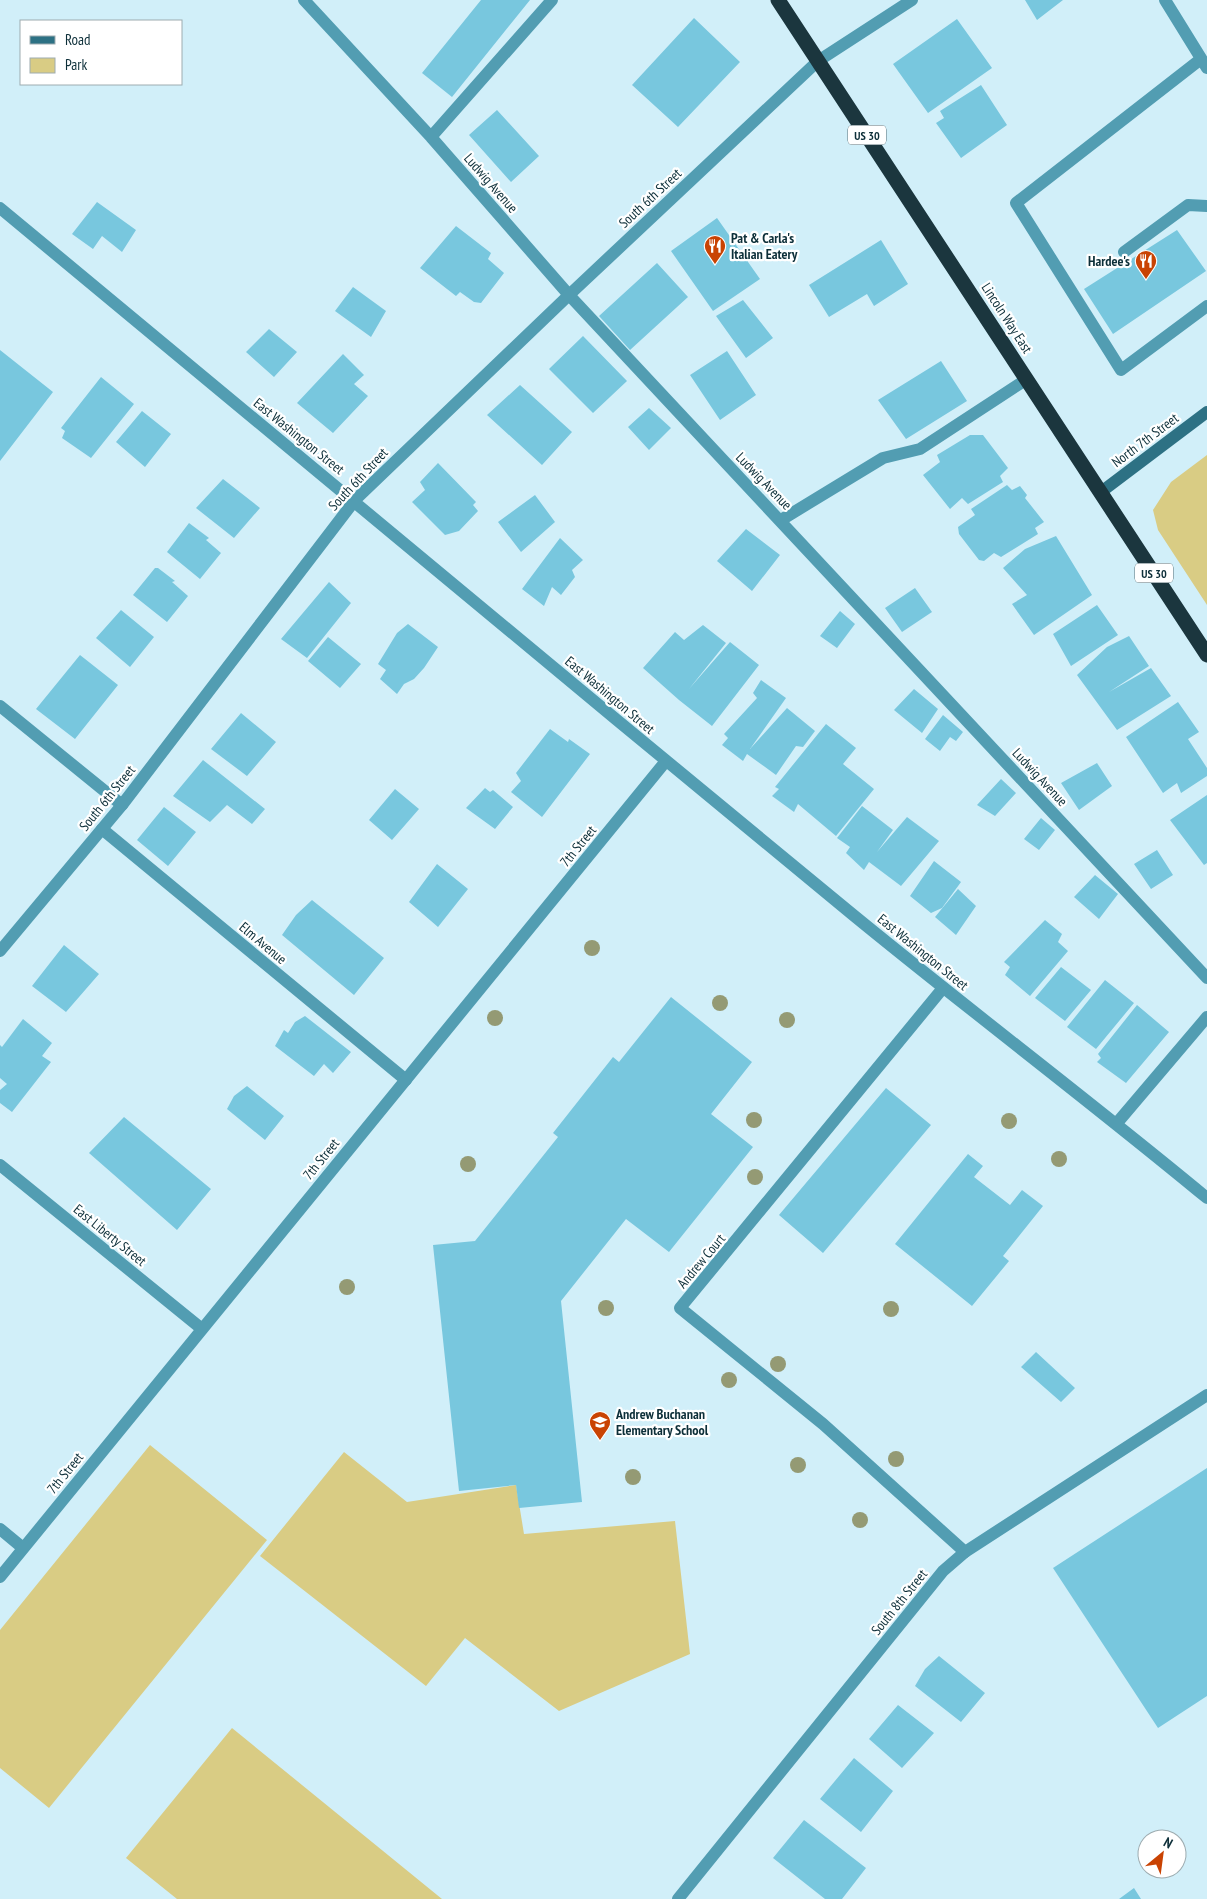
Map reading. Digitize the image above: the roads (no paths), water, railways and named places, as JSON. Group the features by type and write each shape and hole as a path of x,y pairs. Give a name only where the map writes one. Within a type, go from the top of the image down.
{"highway":[{"name":"Lincoln Way East","path":"778,0 1207,655"}],"street":[{"name":"Ludwig Avenue","path":"304,0 432,137 569,294 1207,978"},
{"path":"432,137 552,0"},
{"name":"South 6th Street","path":"0,951 122,805 354,500 569,294 818,61 912,0"},
{"path":"1165,0 1204,64 1016,204 1121,370 1207,306"},
{"path":"1124,252 1188,205 1207,206"},
{"name":"East Washington Street","path":"0,208 666,761 943,988 1117,1123 1207,1198"},
{"path":"781,520 882,458 920,449 1027,379"},
{"name":"North 7th Street","path":"1101,492 1207,412"},
{"path":"0,706 122,805"},
{"name":"7th Street","path":"0,1577 666,761"},
{"name":"Elm Avenue","path":"102,829 406,1080"},
{"name":"Andrew Court","path":"943,988 680,1308 823,1424 965,1552"},
{"path":"1117,1123 1207,1017"},
{"name":"East Liberty Street","path":"0,1165 202,1330"},
{"name":"South 8th Street","path":"679,1899 942,1572 965,1552 1207,1395"},
{"path":"0,1529 23,1548"}],"place":[{"name":"Pat & Carla's Italian Eatery","path":"715,265"},
{"name":"Hardee's","path":"1146,280"},
{"name":"Andrew Buchanan Elementary School","path":"600,1441"}]}
